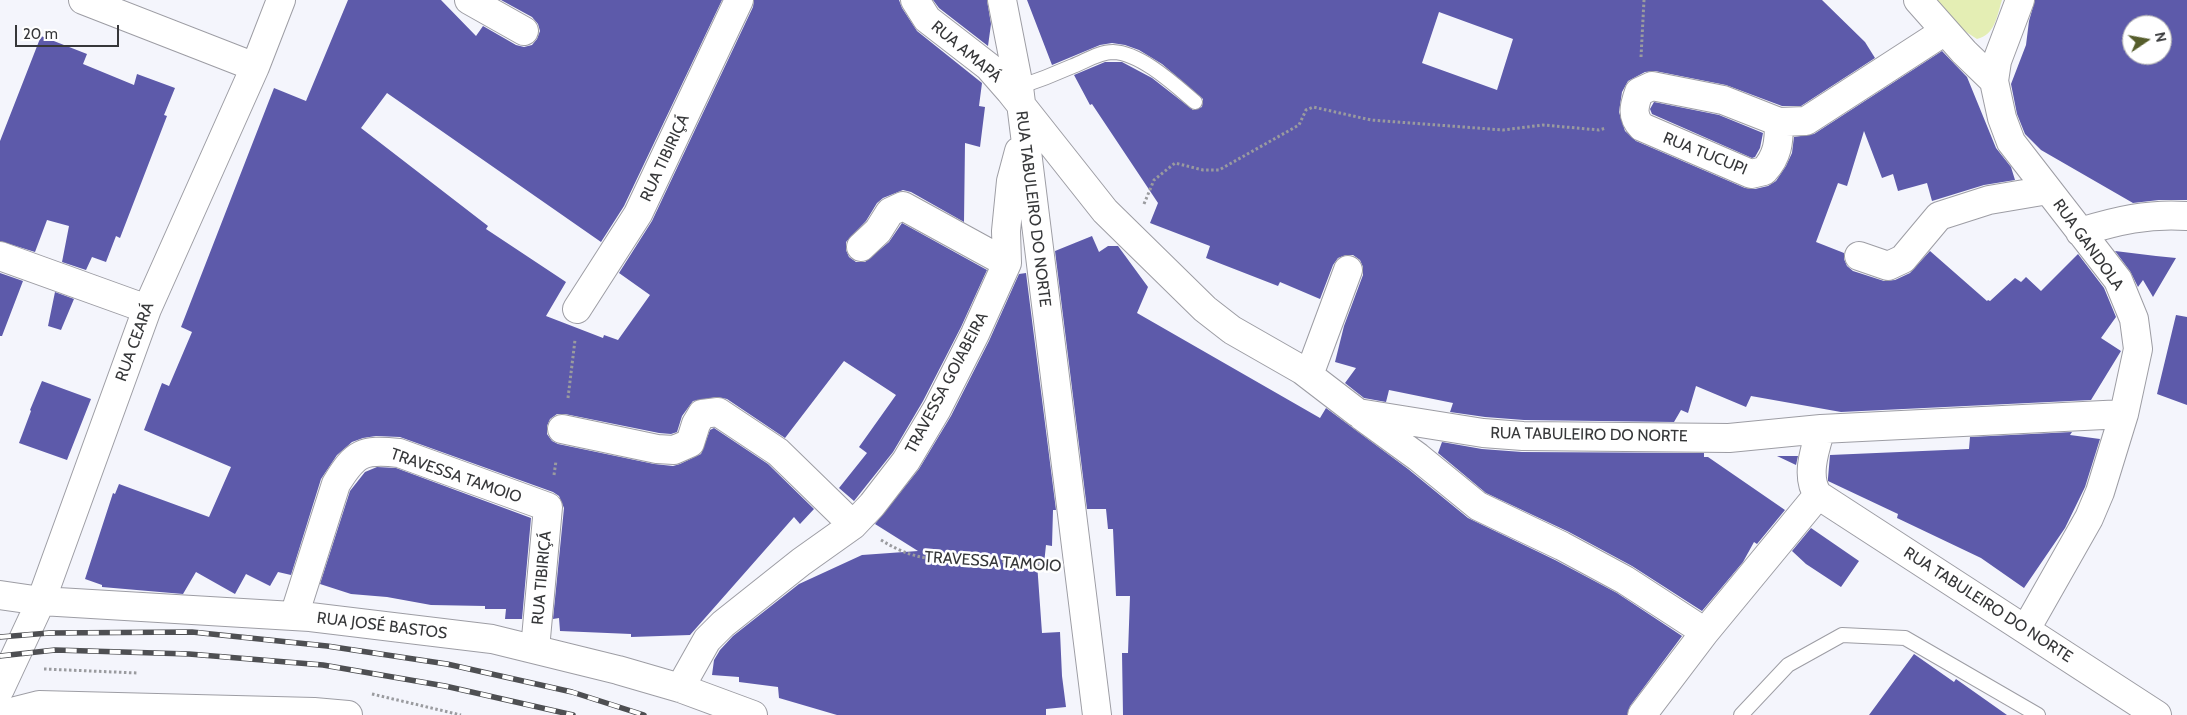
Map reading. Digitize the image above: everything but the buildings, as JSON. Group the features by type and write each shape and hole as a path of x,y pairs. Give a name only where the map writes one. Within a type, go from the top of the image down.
{"street":[{"path":"83,0 255,66"},
{"name":"RUA CEARÁ","path":"0,689 41,601 146,309 255,66 281,0"},
{"path":"469,0 524,30"},
{"name":"RUA TIBIRIÇÁ","path":"577,309 638,214 739,0"},
{"name":"RUA AMAPÁ","path":"915,0 927,19 988,67 1019,95"},
{"path":"1002,0 1019,95"},
{"path":"1918,0 1945,31 1994,81"},
{"path":"1994,81 1997,60 2020,0"},
{"path":"1636,108 1652,86 1723,100 1779,122 1806,121 1945,31"},
{"name":"RUA GANDOLA","path":"1994,81 2002,118 2011,142 2118,280 2134,319 2138,350 2124,414 2100,492 2089,518 2026,629"},
{"name":"RUA TABULEIRO DO NORTE","path":"1019,95 1097,715"},
{"name":"RUA TABULEIRO DO NORTE","path":"1019,95 1105,211 1205,309 1232,330 1309,375 1418,457 1478,506 1562,546 1625,580 1706,632"},
{"name":"RUA TUCUPI","path":"1636,108 1642,127 1661,137 1751,174 1764,171 1772,162 1779,146 1779,122"},
{"name":"TRAVESSA GOIABEIRA","path":"680,688 707,640 723,624 801,562 853,526 872,506 906,461 937,409 976,334 1007,263 1006,231 1011,181 1023,137"},
{"path":"1859,256 1888,266 1903,259 1939,216 1989,200 2048,190"},
{"path":"861,247 878,231 890,212 903,206 1007,263"},
{"path":"2080,232 2112,222 2144,216 2187,216"},
{"path":"0,256 146,309"},
{"path":"1309,375 1348,270"},
{"path":"562,429 657,449 674,450 690,443 696,424 702,414 718,412 778,452 853,526"},
{"name":"RUA TABULEIRO DO NORTE","path":"1358,413 1483,433 1523,436 1729,438 1821,429 2124,414"},
{"path":"1642,715 1706,632 1818,496 1812,485 1812,477 1814,454 1821,429"},
{"name":"TRAVESSA TAMOIO","path":"294,616 336,484 347,466 359,456 378,451 399,453 548,507"},
{"name":"RUA TABULEIRO DO NORTE","path":"1818,496 2157,715"},
{"name":"RUA TIBIRIÇÁ","path":"535,649 548,507"},
{"name":"RUA JOSÉ BASTOS","path":"0,595 41,601 294,616 492,639 618,670 680,688 753,715"},
{"path":"0,715 39,705 74,705 348,715"}],"lane":[{"path":"1019,95 1046,78 1098,55 1113,52 1124,55 1158,71 1195,102"},
{"path":"1741,715 1788,665 1842,635 1905,638 2038,715"}],"path":[{"path":"1130,237 1154,180 1175,163 1203,170 1219,170 1300,124 1306,110 1313,107 1371,120 1503,130 1543,125 1599,130 1636,108 1644,0"},
{"name":"TRAVESSA TAMOIO","path":"853,526 905,554 927,560 988,560 1078,568"}],"green space":[{"path":"1931,0 2002,0 1992,29 1983,37 1977,39 1960,28"}],"railway":[{"path":"0,637 49,633 192,632 327,646 447,664 572,692 644,715"},
{"path":"0,656 55,650 189,654 323,665 445,686 573,715"}]}
